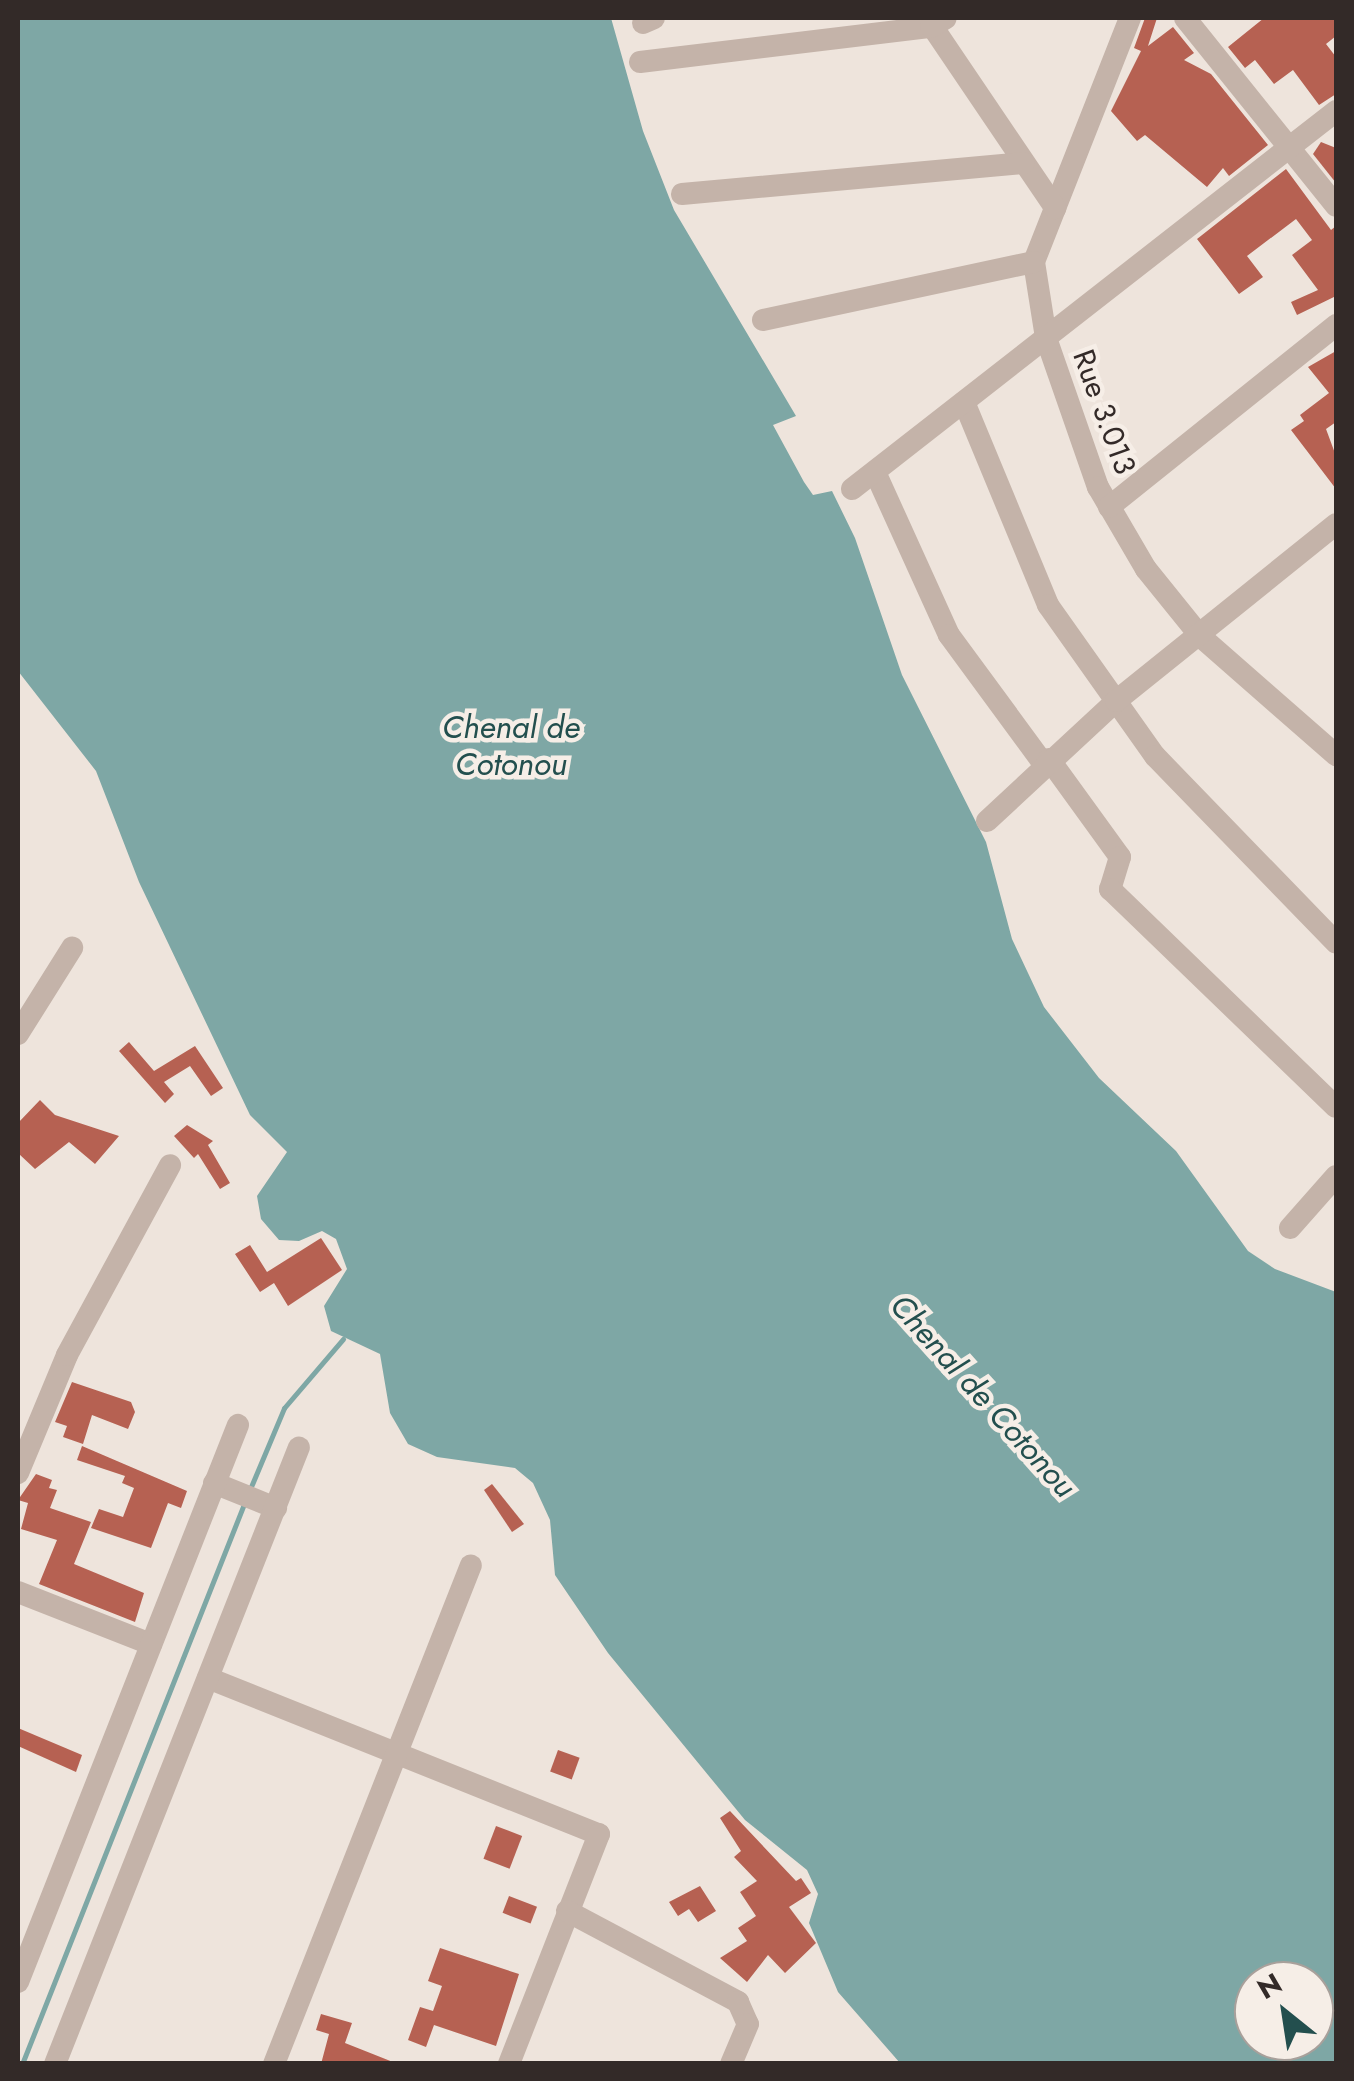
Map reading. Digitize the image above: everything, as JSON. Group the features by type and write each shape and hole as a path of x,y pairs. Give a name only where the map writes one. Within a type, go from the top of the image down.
{"street":[{"path":"764,320 1034,262 1130,18"},
{"path":"1185,18 1336,206"},
{"path":"640,62 939,22 1055,208"},
{"path":"852,489 1336,111"},
{"path":"682,194 1024,163"},
{"name":"Rue 3.013","path":"1034,262 1046,338 1081,446 1110,507 1146,568 1200,636 1336,754"},
{"path":"1110,507 1336,324"},
{"path":"964,402 1032,575 1116,701 1155,756 1336,943"},
{"path":"875,472 949,635 1120,857 1110,889 1336,1107"},
{"path":"988,822 1046,761 1116,701 1336,524"},
{"path":"18,1034 72,948"},
{"path":"18,1473 67,1355 170,1165"},
{"path":"1290,1228 1336,1176"},
{"path":"18,1982 151,1644 224,1487 238,1425"},
{"path":"55,2064 208,1678 268,1505 299,1447"},
{"path":"224,1487 268,1505"},
{"path":"274,2064 471,1564"},
{"path":"18,1592 151,1644"},
{"path":"208,1678 599,1834 509,2064"},
{"path":"566,1911 738,2002 748,2024 732,2064"}],"water":[{"name":"Chenal de Cotonou","path":"18,18 611,18 643,131 674,210 796,416 773,425 804,482 813,495 832,491 855,538 902,675 986,842 1012,939 1044,1007 1099,1078 1176,1151 1248,1251 1275,1269 1336,1292 1336,2063 900,2063 838,1992 809,1923 818,1894 807,1870 745,1820 608,1653 555,1575 550,1520 533,1483 515,1468 437,1457 408,1444 390,1413 380,1354 331,1331 324,1306 347,1269 336,1239 322,1231 299,1241 279,1240 261,1219 257,1196 287,1152 250,1115 139,882 96,771 18,671"}],"building":[{"path":"1145,18 1157,18 1148,46 1173,27 1194,53 1184,60 1211,74 1268,145 1229,176 1223,168 1207,187 1145,135 1137,141 1111,111 1141,51 1134,48"},
{"path":"1264,18 1336,18 1336,36 1326,44 1336,57 1336,94 1319,105 1293,70 1274,84 1255,60 1245,68 1228,47"},
{"path":"1321,142 1336,148 1336,183 1313,154"},
{"path":"1286,169 1331,230 1336,226 1336,296 1297,315 1291,302 1318,290 1292,255 1312,240 1296,219 1247,256 1263,277 1239,294 1197,239"},
{"path":"1336,351 1336,422 1326,429 1336,456 1336,489 1291,430 1304,421 1300,415 1329,393 1308,367"},
{"path":"129,1042 154,1071 195,1046 223,1088 211,1096 190,1066 164,1082 174,1094 165,1103 119,1051"},
{"path":"40,1100 55,1115 119,1136 95,1164 69,1142 35,1169 18,1153 18,1123"},
{"path":"187,1125 213,1141 208,1145 230,1183 220,1189 198,1154 194,1158 174,1136"},
{"path":"321,1238 342,1270 288,1306 274,1283 260,1292 235,1254 250,1245 267,1272"},
{"path":"72,1382 131,1402 135,1412 128,1429 92,1415 83,1444 63,1437 67,1426 55,1422"},
{"path":"82,1446 187,1491 181,1508 168,1503 151,1548 91,1528 99,1509 123,1517 134,1488 122,1483 125,1476 77,1460"},
{"path":"36,1474 52,1480 49,1488 57,1490 50,1508 91,1522 74,1564 144,1593 135,1622 39,1584 57,1540 21,1529 28,1503 18,1500"},
{"path":"492,1484 524,1524 512,1532 484,1490"},
{"path":"18,1728 82,1755 76,1772 18,1746"},
{"path":"558,1750 580,1758 572,1779 550,1772"},
{"path":"730,1811 796,1881 801,1878 811,1893 789,1907 816,1943 785,1973 768,1955 747,1982 720,1958 747,1941 738,1928 756,1916 740,1892 757,1881 734,1857 741,1851 720,1818"},
{"path":"496,1826 522,1836 510,1869 483,1859"},
{"path":"700,1886 716,1911 698,1922 689,1909 678,1916 669,1902"},
{"path":"509,1896 537,1907 531,1924 503,1913"},
{"path":"440,1948 519,1974 496,2046 434,2025 426,2047 408,2040 420,2007 433,2011 442,1986 428,1981"},
{"path":"321,2014 352,2023 345,2043 398,2064 321,2064 329,2034 316,2030"}],"waterway":[{"path":"250,1489 284,1408 343,1339"},
{"path":"22,2064 244,1504"}]}
